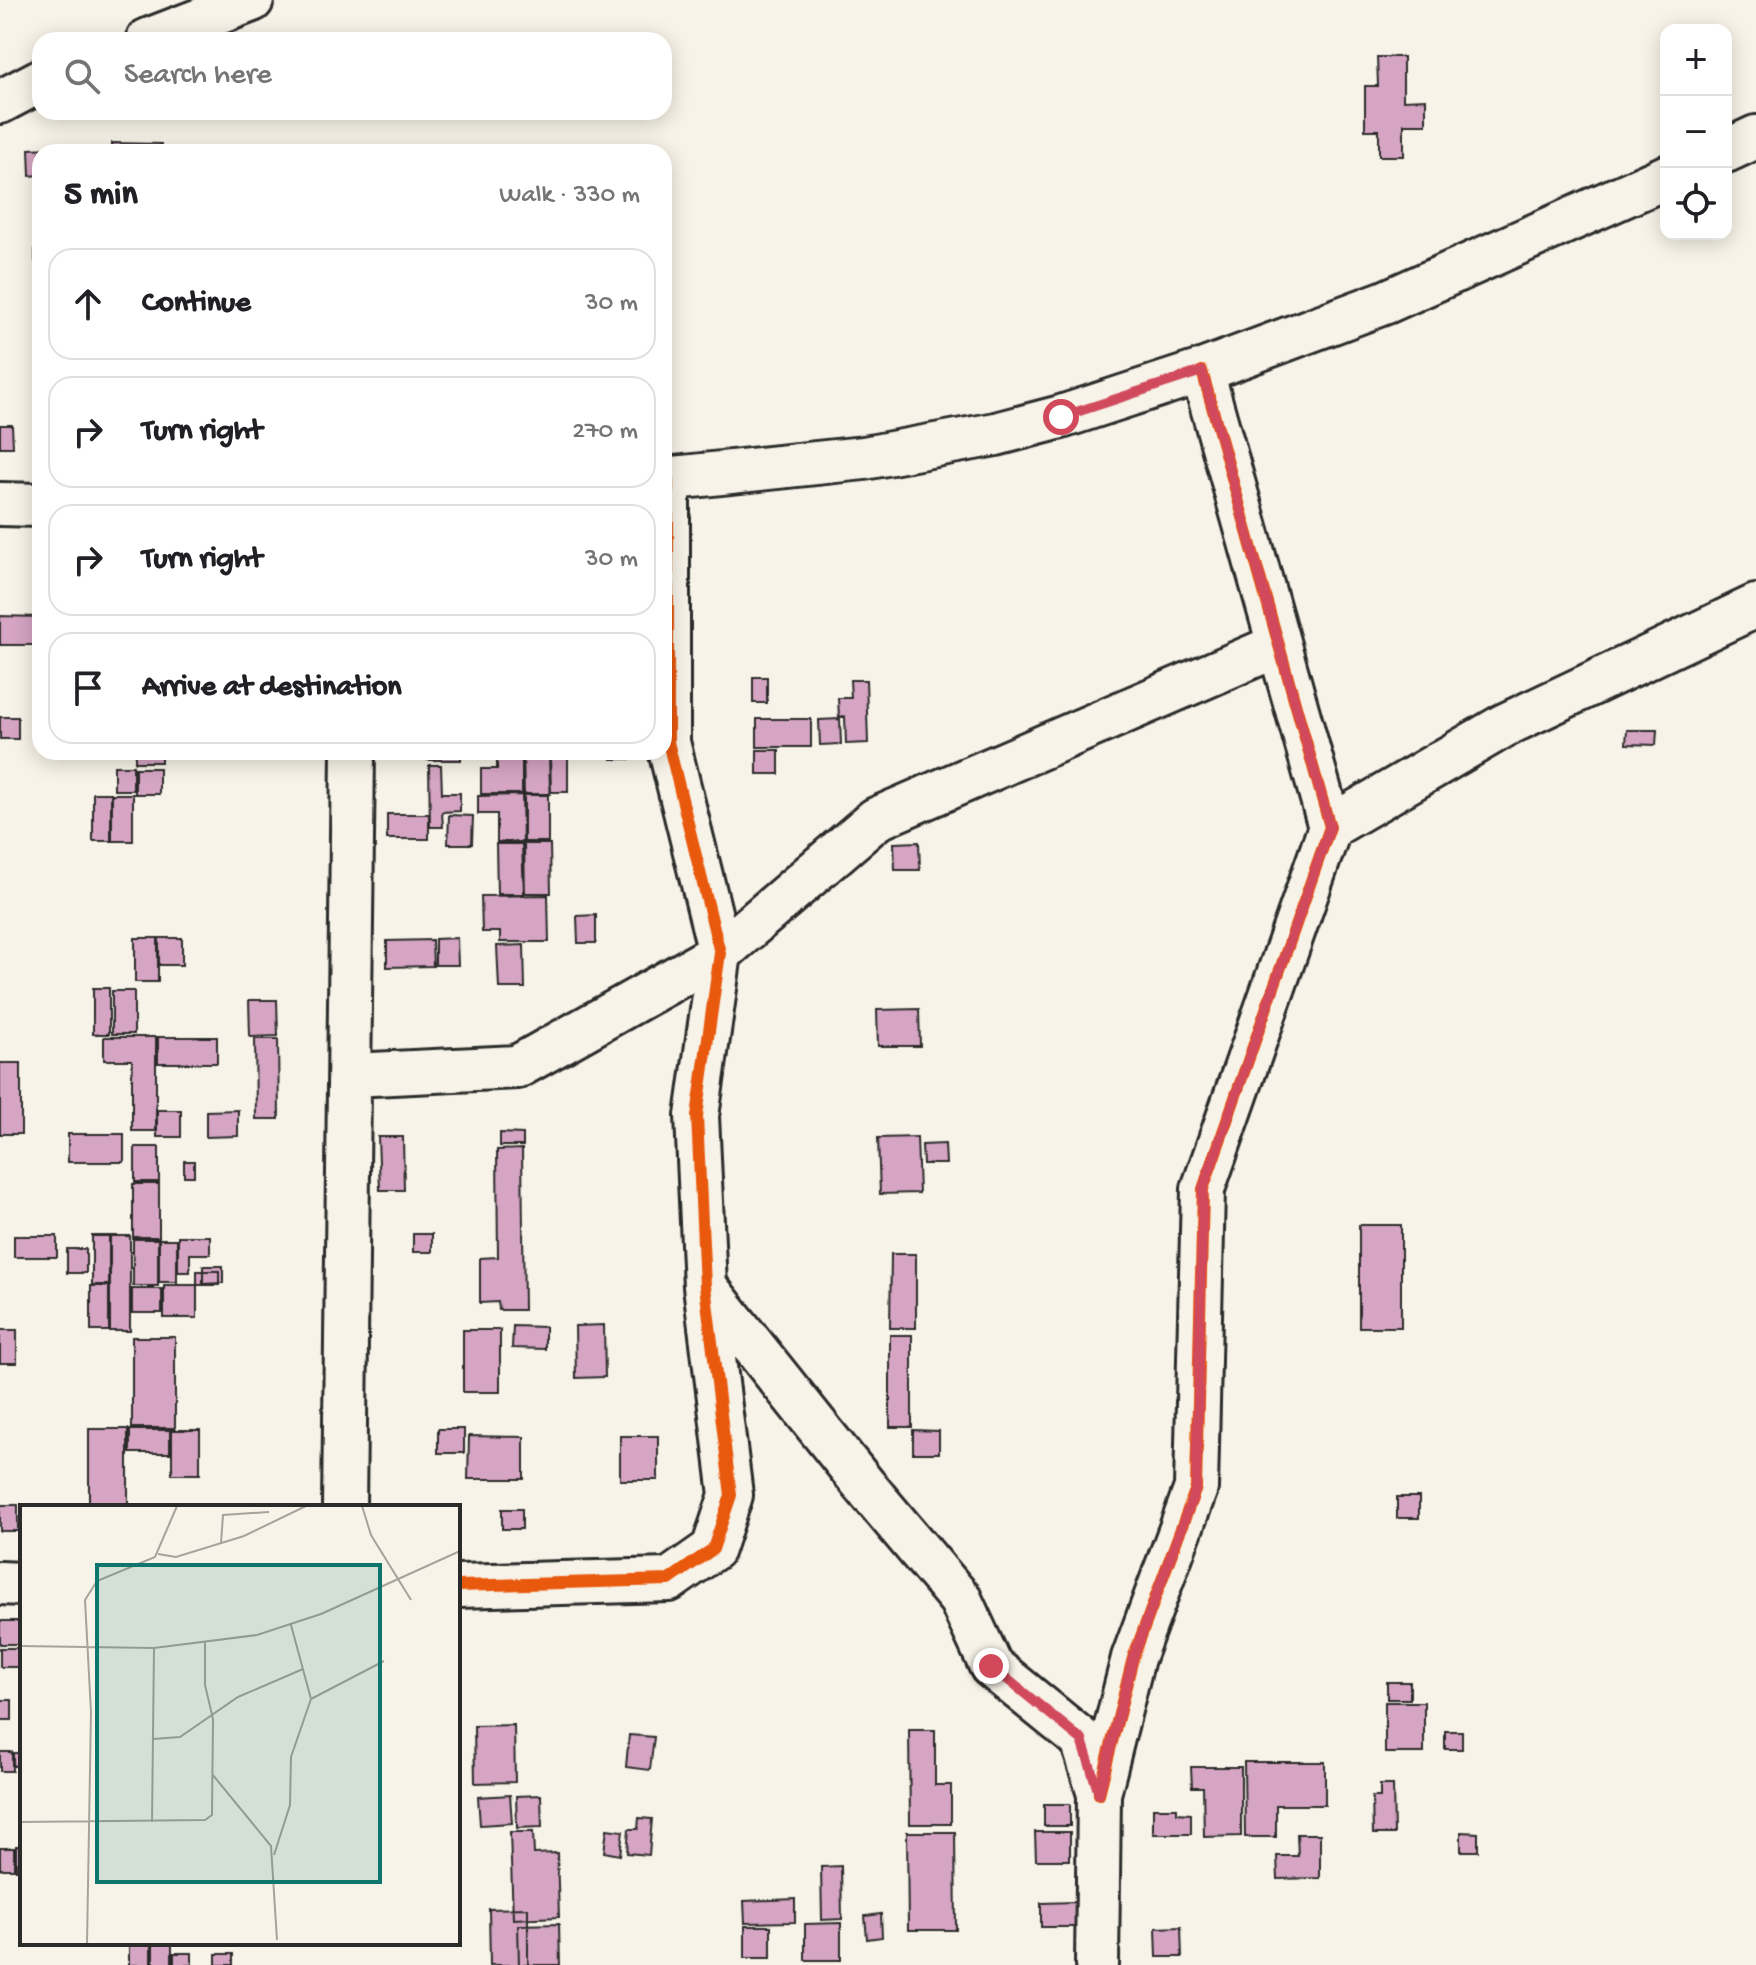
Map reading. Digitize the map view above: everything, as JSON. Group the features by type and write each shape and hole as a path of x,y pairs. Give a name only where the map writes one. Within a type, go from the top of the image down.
{"street":[{"path":"169,32 252,0"},
{"path":"0,102 32,85"},
{"path":"1732,148 1756,137"},
{"path":"672,478 864,458 930,447 1061,417 1202,371 1386,302 1660,180"},
{"path":"1097,1965 1099,1794 1133,1658 1196,1488 1203,1189 1330,827 1202,371"},
{"path":"0,504 32,505"},
{"path":"1330,827 1505,725 1756,606"},
{"path":"351,1075 517,1067 720,953 876,819 1279,645"},
{"path":"460,1586 669,1580 713,1549 731,1495 705,1286 697,1116 720,953 672,758"},
{"path":"344,1505 353,760"},
{"path":"705,1286 960,1599 991,1666 1082,1740 1099,1794"},
{"path":"0,1583 20,1584"}],"building":[{"path":"1377,57 1403,57 1403,100 1426,99 1426,124 1404,124 1404,156 1379,156 1379,130 1365,130 1365,86 1378,86"},
{"path":"29,149 32,149 30,176"},
{"path":"0,425 12,425 13,447 0,447"},
{"path":"0,616 32,617 32,645 0,645"},
{"path":"753,677 767,677 767,703 753,703"},
{"path":"850,680 866,680 868,743 846,744 845,717 839,717 838,698 851,698"},
{"path":"0,717 18,717 18,739 0,739"},
{"path":"757,719 811,719 811,747 757,747"},
{"path":"840,719 841,744 820,745 819,720"},
{"path":"1627,730 1657,730 1656,745 1626,744"},
{"path":"757,750 779,750 779,774 757,774"},
{"path":"135,760 161,760 161,762"},
{"path":"497,760 522,760 522,794 481,794 481,769 497,769"},
{"path":"523,760 549,760 550,794 524,794"},
{"path":"550,760 568,760 568,792 551,792"},
{"path":"429,765 441,765 442,793 460,793 460,811 442,812 443,827 430,827"},
{"path":"114,766 133,766 133,790 114,790"},
{"path":"135,768 159,768 159,794 135,794"},
{"path":"93,793 111,793 111,841 93,841"},
{"path":"112,794 133,794 133,841 112,841"},
{"path":"522,795 523,842 497,842 497,814 478,814 478,796"},
{"path":"524,795 548,795 548,842 524,842"},
{"path":"387,814 429,814 429,839 387,839"},
{"path":"449,815 473,816 472,844 448,844"},
{"path":"919,842 920,870 895,870 894,843"},
{"path":"496,844 522,844 524,894 497,894"},
{"path":"524,844 550,844 551,893 525,893"},
{"path":"548,895 549,942 500,942 500,932 482,932 481,896"},
{"path":"596,915 596,943 578,943 577,916"},
{"path":"135,938 158,938 158,982 135,982"},
{"path":"159,938 182,938 182,965 159,965"},
{"path":"457,938 458,965 435,965 435,939"},
{"path":"432,940 433,966 387,967 387,941"},
{"path":"524,945 525,988 499,988 497,946"},
{"path":"93,988 109,988 109,1034 93,1034"},
{"path":"112,991 134,991 134,1034 112,1034"},
{"path":"249,1000 277,1000 278,1036 250,1037"},
{"path":"919,1009 920,1046 878,1046 877,1010"},
{"path":"104,1037 156,1037 156,1131 132,1131 132,1060 104,1060"},
{"path":"158,1037 217,1037 217,1063 158,1063"},
{"path":"255,1039 278,1039 279,1119 256,1119"},
{"path":"0,1063 21,1063 21,1134 0,1134"},
{"path":"157,1110 181,1110 181,1137 157,1137"},
{"path":"238,1110 238,1136 206,1137 206,1111"},
{"path":"500,1133 523,1134 523,1146 500,1146"},
{"path":"68,1134 124,1134 124,1162 68,1162"},
{"path":"378,1137 403,1137 404,1190 380,1190"},
{"path":"917,1137 919,1193 880,1194 878,1138"},
{"path":"945,1144 946,1164 923,1164 922,1145"},
{"path":"135,1147 159,1147 159,1182 135,1182"},
{"path":"522,1149 524,1310 499,1310 498,1302 480,1303 480,1258 498,1257 497,1150"},
{"path":"184,1161 194,1161 194,1176 184,1176"},
{"path":"133,1184 159,1184 159,1237 133,1237"},
{"path":"1359,1225 1401,1225 1401,1327 1359,1327"},
{"path":"413,1234 432,1234 432,1252 413,1252"},
{"path":"14,1236 57,1236 57,1257 14,1257"},
{"path":"92,1236 109,1236 109,1285 92,1285"},
{"path":"110,1236 130,1236 130,1331 110,1331"},
{"path":"178,1236 210,1236 210,1254 190,1254 190,1272 178,1272"},
{"path":"133,1239 158,1239 158,1286 133,1286"},
{"path":"159,1239 177,1239 177,1282 159,1282"},
{"path":"67,1249 86,1249 86,1273 67,1273"},
{"path":"891,1254 916,1254 916,1328 890,1328"},
{"path":"203,1266 223,1266 223,1283 203,1284"},
{"path":"197,1271 219,1271 219,1285 197,1285"},
{"path":"164,1285 197,1285 197,1318 164,1318"},
{"path":"91,1286 109,1286 109,1331 91,1331"},
{"path":"132,1289 162,1289 162,1313 132,1313"},
{"path":"604,1325 605,1377 576,1378 575,1326"},
{"path":"513,1326 545,1327 545,1349 512,1348"},
{"path":"0,1330 17,1330 17,1363 0,1363"},
{"path":"463,1330 500,1330 500,1392 463,1392"},
{"path":"890,1335 912,1335 912,1427 890,1427"},
{"path":"132,1337 175,1337 175,1428 132,1428"},
{"path":"89,1429 128,1429 128,1505 89,1505"},
{"path":"438,1429 464,1429 464,1453 438,1453"},
{"path":"130,1430 170,1430 170,1453 130,1453"},
{"path":"172,1430 200,1430 200,1474 172,1474"},
{"path":"913,1430 939,1431 939,1453 913,1453"},
{"path":"469,1436 524,1437 524,1479 468,1479"},
{"path":"620,1436 658,1436 658,1480 620,1480"},
{"path":"1397,1497 1419,1497 1419,1518 1397,1518"},
{"path":"0,1505 18,1505 18,1531 0,1531"},
{"path":"502,1509 522,1509 522,1529 502,1529"},
{"path":"0,1621 20,1621 20,1644 0,1644"},
{"path":"0,1648 20,1648 20,1667 0,1667"},
{"path":"1387,1682 1410,1682 1410,1699 1387,1699"},
{"path":"0,1700 12,1700 12,1720 0,1720"},
{"path":"1385,1702 1424,1702 1424,1753 1385,1753"},
{"path":"514,1725 515,1782 475,1783 474,1726"},
{"path":"909,1730 935,1730 935,1785 951,1785 951,1824 910,1824"},
{"path":"1445,1731 1462,1731 1462,1749 1445,1749"},
{"path":"629,1735 654,1737 650,1770 626,1767"},
{"path":"0,1752 12,1752 12,1771 0,1771"},
{"path":"13,1753 20,1753 20,1766 13,1766"},
{"path":"1244,1762 1325,1762 1325,1805 1276,1805 1276,1837 1245,1837"},
{"path":"1191,1767 1241,1767 1241,1836 1204,1837 1203,1787 1192,1787"},
{"path":"1380,1785 1393,1785 1394,1834 1373,1834 1372,1797 1380,1797"},
{"path":"510,1795 512,1823 480,1825 478,1797"},
{"path":"541,1795 542,1827 517,1828 516,1796"},
{"path":"1044,1804 1070,1804 1070,1826 1044,1826"},
{"path":"1153,1808 1177,1808 1177,1813 1191,1814 1191,1834 1153,1834"},
{"path":"639,1818 652,1819 649,1855 627,1853 629,1829 638,1829"},
{"path":"607,1829 623,1831 620,1855 604,1852"},
{"path":"510,1832 533,1832 534,1854 557,1853 559,1917 513,1919"},
{"path":"907,1832 955,1832 956,1930 908,1930"},
{"path":"1035,1832 1070,1832 1070,1860 1036,1860"},
{"path":"1461,1832 1478,1833 1478,1851 1461,1851"},
{"path":"1297,1834 1320,1834 1320,1878 1278,1879 1277,1856 1298,1856"},
{"path":"16,1846 20,1846 20,1870 16,1870"},
{"path":"0,1848 14,1848 14,1869 0,1869"},
{"path":"841,1866 842,1919 822,1920 821,1867"},
{"path":"795,1899 795,1922 745,1923 744,1901"},
{"path":"1075,1902 1075,1927 1041,1927 1041,1903"},
{"path":"528,1908 528,1965 490,1965 489,1909"},
{"path":"881,1914 882,1937 867,1939 865,1916"},
{"path":"841,1923 841,1960 805,1960 805,1924"},
{"path":"559,1924 560,1965 519,1965 518,1925"},
{"path":"745,1926 771,1926 771,1958 745,1958"},
{"path":"1181,1927 1182,1957 1157,1957 1156,1928"},
{"path":"129,1945 151,1945 151,1965 129,1965"},
{"path":"153,1945 172,1945 172,1965 153,1965"},
{"path":"174,1953 192,1953 192,1965 174,1965"},
{"path":"216,1954 233,1954 233,1965 216,1965"}],"cycle path":[{"path":"1099,1794 1133,1658 1196,1488 1203,1189 1330,827 1202,371"},
{"path":"460,1586 669,1580 713,1549 731,1495 705,1286 697,1116 720,953 672,758"}],"route":[{"path":"991,1666 1082,1740 1099,1794 1133,1658 1196,1488 1203,1189 1330,827 1202,371 1061,417"}]}
